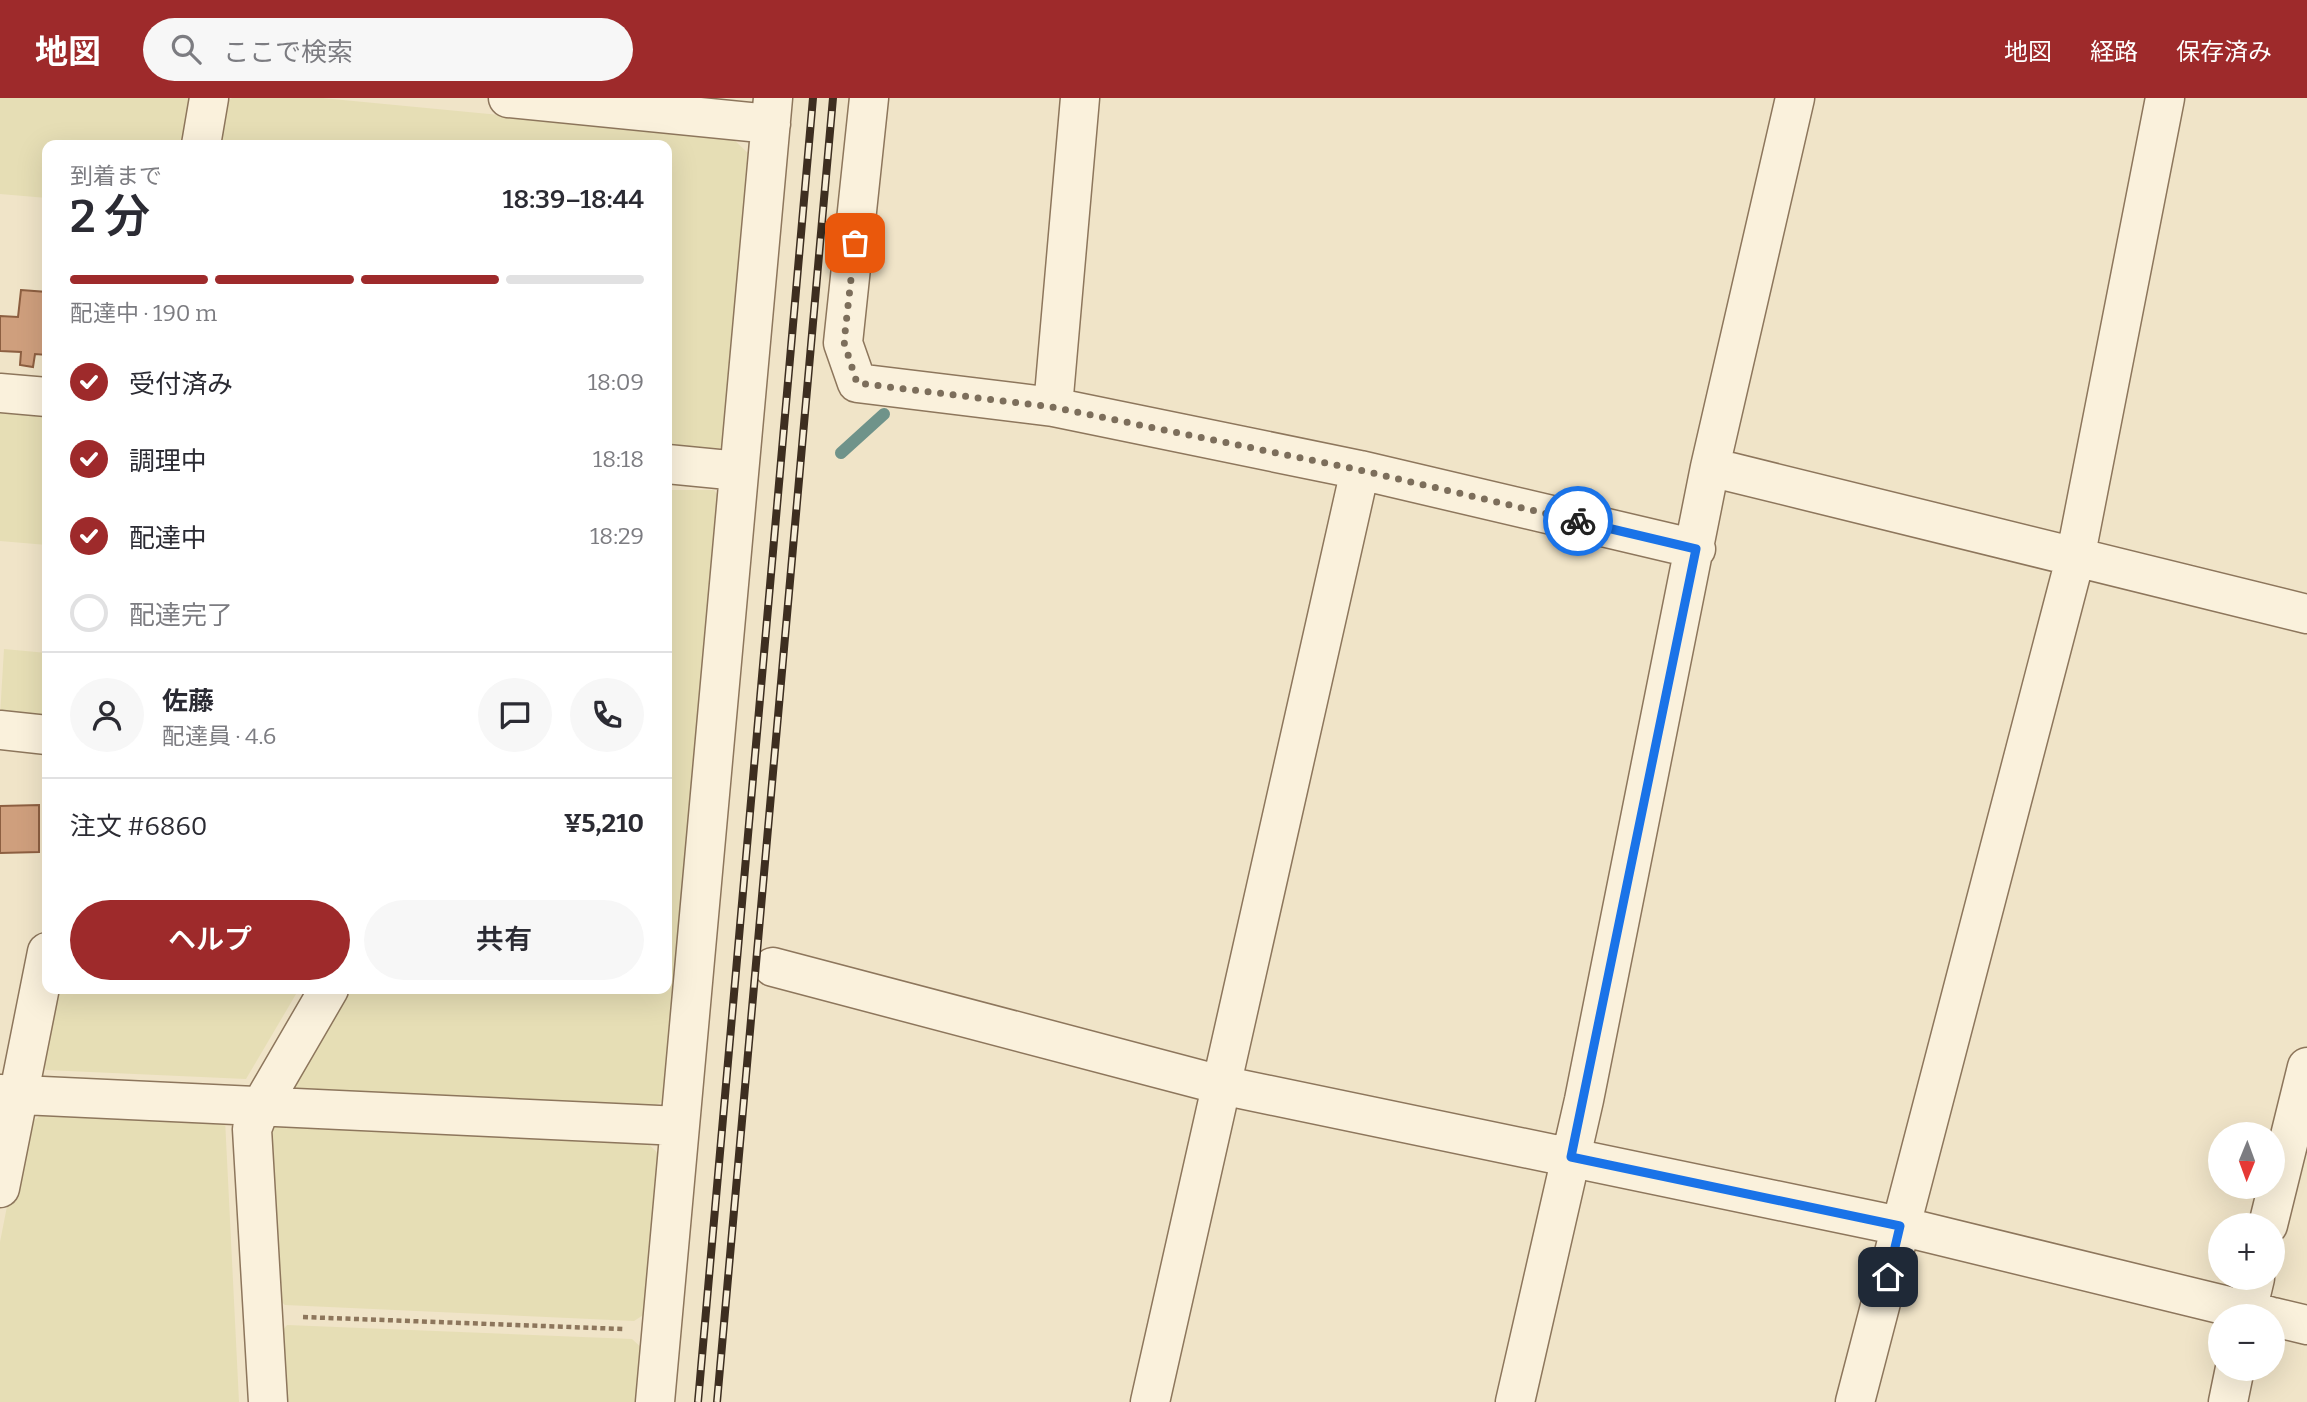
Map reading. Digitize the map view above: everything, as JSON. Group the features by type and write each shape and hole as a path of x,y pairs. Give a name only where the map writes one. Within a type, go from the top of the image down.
{"street":[{"path":"202,140 209,98"},
{"path":"508,98 772,111 656,1402"},
{"path":"869,98 844,342 857,383 1052,407 1360,470 1696,549"},
{"path":"1052,407 1080,98"},
{"path":"1515,1402 1571,1157 1696,549 1710,467 1795,98"},
{"path":"1855,1402 2076,559 2165,98"},
{"path":"0,393 42,397"},
{"path":"672,464 739,471"},
{"path":"1710,467 2307,614"},
{"path":"1150,1402 1360,470"},
{"path":"0,730 42,734"},
{"path":"773,967 1221,1085 1900,1226 2241,1304"},
{"path":"0,1188 10,1094 42,971"},
{"path":"268,1402 252,1129 261,1106 326,994"},
{"path":"2271,1213 2307,1067"},
{"path":"10,1094 680,1126"},
{"path":"2285,1317 2307,1325"},
{"path":"2228,1402 2232,1381"}],"path":[{"path":"263,1315 662,1331"}],"shaded area":[{"path":"0,98 189,98 192,102 186,140 42,140 42,198 0,194"},
{"path":"232,98 322,98 731,137 750,155 722,446 710,456 672,452 672,140 216,140 223,105"},
{"path":"0,405 42,409 42,545 0,541"},
{"path":"672,490 714,490 720,498 669,1099 648,1108 297,1092 289,1081 340,994 672,994"},
{"path":"4,649 42,653 42,720 0,716"},
{"path":"54,994 296,994 246,1079 46,1070 42,1061"},
{"path":"46,1111 225,1119 239,1402 0,1402 0,1242 22,1130"},
{"path":"275,1122 643,1139 663,1158 651,1310 634,1321 285,1305 273,1295 264,1132"},
{"path":"287,1325 632,1339 645,1351 641,1402 279,1402 275,1340"}],"building":[{"path":"21,290 42,292 42,355 35,354 33,367 20,365 21,352 0,351 0,316 18,317"},
{"path":"39,805 39,852 0,853 0,806"}],"waterway":[{"path":"841,453 884,414"}],"railway":[{"path":"698,1402 813,98"},
{"path":"717,1402 833,98"}],"way so far":[{"path":"855,243 844,342 857,383 1052,407 1360,470 1578,521"}],"route":[{"path":"1578,521 1696,549 1571,1157 1900,1226 1888,1277"}]}
